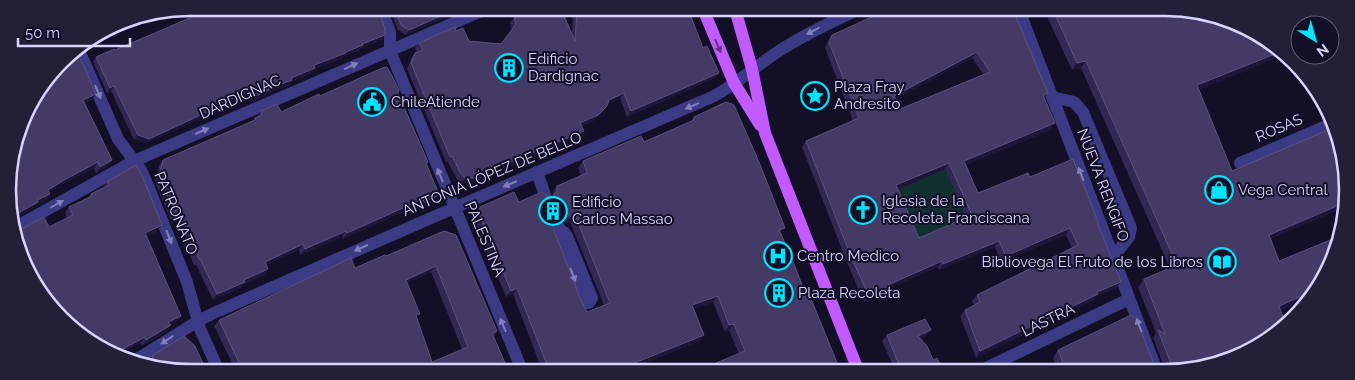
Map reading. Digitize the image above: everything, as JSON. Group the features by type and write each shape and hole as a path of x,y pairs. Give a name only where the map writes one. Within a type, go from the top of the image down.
{"main road":[{"path":"705,16 734,83 765,133"},
{"path":"737,16 752,69 765,133 856,364"}],"street":[{"name":"ANTONIA LÓPEZ DE BELLO","path":"142,357 198,321 454,208 712,98 781,49 844,16"},
{"name":"NUEVA RENGIFO","path":"1020,16 1154,364"},
{"name":"PALESTINA","path":"384,17 390,32 390,49 396,66 519,364"},
{"name":"DARDIGNAC","path":"20,225 134,161 466,17"},
{"name":"PATRONATO","path":"82,54 118,138 146,181 168,232 190,292 198,321 216,364"},
{"path":"1052,97 1074,102 1083,112 1131,228 1129,237 1113,257"},
{"name":"ROSAS","path":"1240,162 1327,126"},
{"path":"537,172 546,195"},
{"path":"559,228 567,236 592,298 589,303 583,301 559,239 559,228"},
{"name":"LASTRA","path":"995,364 1130,299"}],"green space":[{"path":"945,169 968,222 914,244 892,192"}],"building":[{"path":"691,16 703,48 707,46 719,73 631,111 624,93 609,100 607,106 598,115 580,123 584,131 505,163 474,178 465,178 452,156 450,157 411,63 415,53 423,50 419,43 455,27 456,31 463,28 469,41 501,44 516,24 514,18 564,17 575,41 577,17"},
{"path":"873,16 1016,16 1048,93 1043,95 1055,123 964,161 978,193 1028,173 1030,177 1073,159 1121,282 1097,292 1098,294 980,351 965,310 980,302 977,295 1078,245 1070,228 1006,256 999,241 943,264 942,261 888,285 890,289 869,296 852,259 806,141 859,118 829,42 832,35","holes":["977,52 990,72 900,109 894,96","949,163 972,215 919,238 896,185"]},
{"name":"Vega Central","path":"1056,16 1165,16 1199,20 1210,22 1242,34 1274,54 1197,85 1232,171 1328,130 1337,167 1339,190 1338,206 1269,235 1279,261 1332,239 1326,256 1303,296 1279,306 1283,318 1280,321 1262,334 1231,351 1210,358 1170,364 1158,330 1165,334 1144,279 1177,265 1086,61 1077,63"},
{"path":"192,17 381,17 385,35 314,65 315,68 254,97 251,90 149,139 138,135 114,86 110,88 96,57"},
{"path":"398,17 439,17 409,30 401,25"},
{"path":"79,56 96,94 83,100 112,160 100,167 98,162 64,180 48,190 50,194 37,200 38,202 19,213 16,190 18,167 25,134 40,103 52,84"},
{"path":"387,67 399,90 398,93 428,162 426,163 439,194 424,202 423,199 347,233 346,231 305,249 303,244 265,262 268,269 244,280 245,282 217,294 180,215 176,217 159,176 163,160 255,120 255,118 262,115 261,111 277,104 281,112 319,94 320,96"},
{"path":"726,102 734,105 785,228 779,230 789,247 806,295 809,294 838,364 716,364 745,351 734,324 729,325 718,296 692,305 704,335 632,364 547,364 517,288 511,291 479,214 480,207 514,192 519,202 542,192 547,196 553,196 557,191 557,186 587,173 583,161 641,136 644,142 694,120 694,117","holes":["560,213 566,213 571,217 575,215 610,303 587,312 552,225"]},
{"path":"136,165 162,225 145,233 181,316 168,322 171,325 146,340 145,337 122,350 84,328 52,296 29,256 21,229 44,217 49,227 73,215 69,207 109,185 107,182"},
{"path":"444,231 456,235 497,331 492,333 505,364 240,364 219,320 351,258 355,268","holes":["436,266 468,347 432,362 416,315 420,314 406,280"]},
{"path":"1131,315 1136,318 1154,364 1063,364 1058,350"},
{"path":"925,319 931,330 918,336 927,346 933,360 937,358 940,364 899,364 887,335"},
{"path":"184,336 195,346 203,364 156,360 153,359 152,356"}],"place":[{"name":"Edificio Dardignac","path":"509,68"},
{"name":"Plaza Fray Andresito","path":"815,96"},
{"name":"ChileAtiende","path":"372,102"},
{"name":"Vega Central","path":"1219,190"},
{"name":"Iglesia de la Recoleta Franciscana","path":"863,210"},
{"name":"Edificio Carlos Massao","path":"553,211"},
{"name":"Centro Medico","path":"778,256"},
{"name":"Bibliovega El Fruto de los Libros","path":"1222,262"},
{"name":"Plaza Recoleta","path":"779,293"}]}
